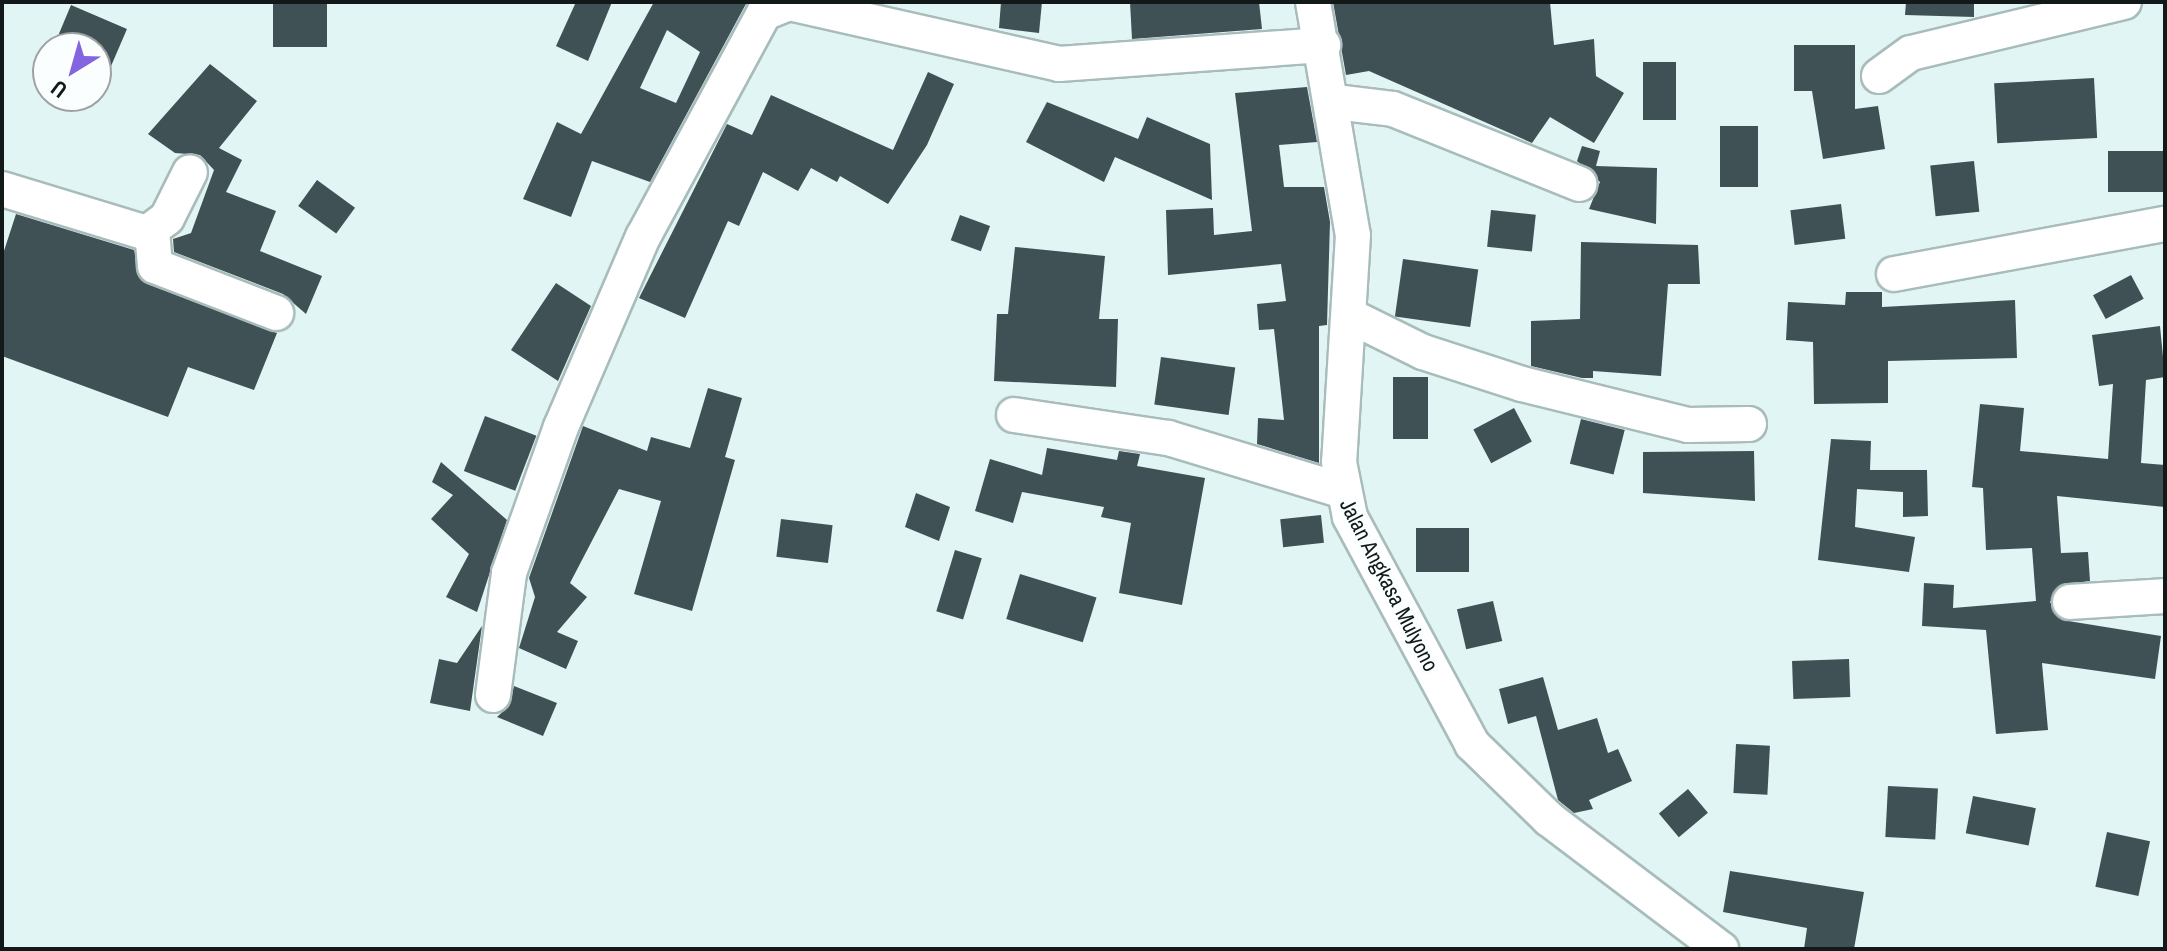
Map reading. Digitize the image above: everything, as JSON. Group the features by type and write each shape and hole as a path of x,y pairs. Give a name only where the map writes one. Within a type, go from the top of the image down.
{"street":[{"name":"Jalan Angkasa Mulyono","path":"1313,2 1335,102 1353,235 1352,317 1340,490 1472,744 1549,819 1721,949"},
{"path":"1879,76 1911,53 2124,2"},
{"path":"493,695 509,573 561,427 643,237 764,13 789,3 1059,64 1323,45"},
{"path":"1335,102 1393,109 1580,184"},
{"path":"2,189 116,229 152,231 167,218 190,172"},
{"path":"1894,274 2165,224"},
{"path":"152,231 155,266 276,313"},
{"path":"1352,317 1423,352 1522,384 1688,425 1749,424"},
{"path":"1014,415 1168,438 1340,490"},
{"path":"2070,602 2165,596"}],"building":[{"path":"273,2 327,2 327,47 273,47"},
{"path":"576,2 612,2 588,61 556,46"},
{"path":"654,2 747,2 650,182 592,161 571,217 523,199 557,122 581,134","holes":["667,30 700,52 676,103 640,88"]},
{"path":"1001,2 1042,2 1039,33 999,28"},
{"path":"1130,2 1259,2 1262,29 1132,39"},
{"path":"1333,2 1550,2 1554,45 1594,39 1596,76 1624,93 1594,143 1550,117 1532,143 1369,71 1346,75"},
{"path":"1906,2 1974,2 1974,17 1905,15"},
{"path":"71,5 127,29 112,64 112,32 60,32"},
{"path":"1794,45 1855,45 1855,109 1878,106 1885,149 1823,159 1812,91 1794,91"},
{"path":"1643,62 1676,62 1676,120 1643,120"},
{"path":"210,64 257,101 219,148 242,160 226,192 276,211 260,251 322,276 306,314 283,294 174,252 173,239 191,233 214,170 200,155 175,153 148,134"},
{"path":"928,72 954,84 927,145 888,204 840,176 837,182 811,168 798,191 763,172 739,226 728,221 685,318 639,298 727,124 752,135 771,95 893,150"},
{"path":"2094,78 2097,138 1997,143 1994,83"},
{"path":"1307,87 1317,142 1279,145 1284,187 1324,187 1330,222 1327,325 1319,326 1319,463 1257,444 1258,418 1284,420 1274,329 1259,330 1257,304 1286,301 1281,264 1168,275 1166,210 1213,208 1214,235 1252,231 1235,93"},
{"path":"1047,102 1138,139 1147,117 1210,144 1212,200 1115,157 1104,182 1026,142"},
{"path":"1720,126 1758,126 1758,187 1720,187"},
{"path":"1582,146 1600,151 1596,166 1657,168 1656,224 1589,209 1600,182 1577,161"},
{"path":"2108,151 2165,151 2165,192 2108,192"},
{"path":"1974,161 1979,212 1936,216 1930,166"},
{"path":"317,180 355,208 336,234 298,206"},
{"path":"1841,204 1845,239 1795,245 1790,210"},
{"path":"1491,210 1536,215 1532,252 1487,247"},
{"path":"16,214 134,250 147,284 277,333 254,390 188,367 168,417 2,356 2,257"},
{"path":"960,215 990,226 981,251 951,240"},
{"path":"1581,242 1698,245 1700,284 1668,284 1661,376 1593,371 1593,378 1582,378 1531,366 1531,321 1580,319"},
{"path":"1015,247 1105,256 1099,319 1118,319 1116,387 994,381 997,314 1008,314"},
{"path":"1403,259 1478,270 1470,327 1395,316"},
{"path":"2131,275 2144,299 2106,319 2093,295"},
{"path":"556,283 591,306 558,381 511,350"},
{"path":"1846,292 1882,292 1882,307 2015,300 2017,358 1888,361 1888,403 1814,404 1813,342 1786,340 1788,302 1845,305"},
{"path":"2160,326 2165,377 2146,380 2141,463 2165,465 2165,507 2057,496 2061,553 2088,552 2090,581 2060,585 2050,602 2062,620 2161,636 2155,679 2042,663 2048,730 1996,734 1986,630 1922,626 1924,583 1954,585 1953,608 2036,601 2032,548 1986,550 1983,488 1972,487 1980,404 2024,408 2020,451 2108,459 2113,384 2099,386 2092,335"},
{"path":"1161,357 1235,367 1229,415 1154,405"},
{"path":"1393,377 1428,377 1428,439 1393,439"},
{"path":"708,388 742,398 725,457 735,460 692,611 634,594 661,501 619,489 570,583 587,597 557,632 578,641 566,669 519,648 535,597 529,578 583,426 647,451 651,437 690,448"},
{"path":"1514,408 1532,442 1491,463 1473,430"},
{"path":"485,416 536,436 515,491 464,471"},
{"path":"1581,419 1625,430 1614,475 1570,464"},
{"path":"1831,439 1871,441 1870,470 1927,470 1928,516 1903,517 1903,492 1857,489 1855,527 1915,537 1909,572 1818,560"},
{"path":"1047,448 1117,460 1119,451 1140,454 1137,466 1205,478 1182,605 1119,593 1131,523 1101,517 1104,507 1022,492 1013,523 975,511 990,459 1042,475"},
{"path":"1754,451 1755,501 1643,493 1643,452"},
{"path":"441,462 507,520 477,612 446,597 469,554 431,519 453,495 432,482"},
{"path":"916,493 950,507 939,541 905,527"},
{"path":"1321,515 1324,543 1283,547 1280,519"},
{"path":"781,519 833,525 828,563 776,557"},
{"path":"1416,528 1469,528 1469,572 1416,572"},
{"path":"955,550 982,558 963,619 936,611"},
{"path":"1020,574 1097,597 1083,642 1006,619"},
{"path":"1493,601 1502,641 1466,649 1457,609"},
{"path":"482,626 470,711 430,703 439,659 457,663"},
{"path":"1849,659 1850,697 1793,699 1792,661"},
{"path":"1543,677 1558,730 1597,718 1608,753 1618,749 1632,781 1589,800 1593,809 1574,813 1558,800 1536,716 1508,724 1499,689"},
{"path":"514,686 557,703 543,736 497,717 509,706"},
{"path":"1736,744 1770,746 1767,795 1733,793"},
{"path":"1888,786 1938,789 1935,840 1885,837"},
{"path":"1688,789 1708,813 1679,837 1659,813"},
{"path":"1973,796 2036,808 2029,846 1966,833"},
{"path":"2107,832 2150,841 2138,896 2095,887"},
{"path":"1730,871 1864,892 1854,949 1804,949 1807,928 1723,912"}]}
